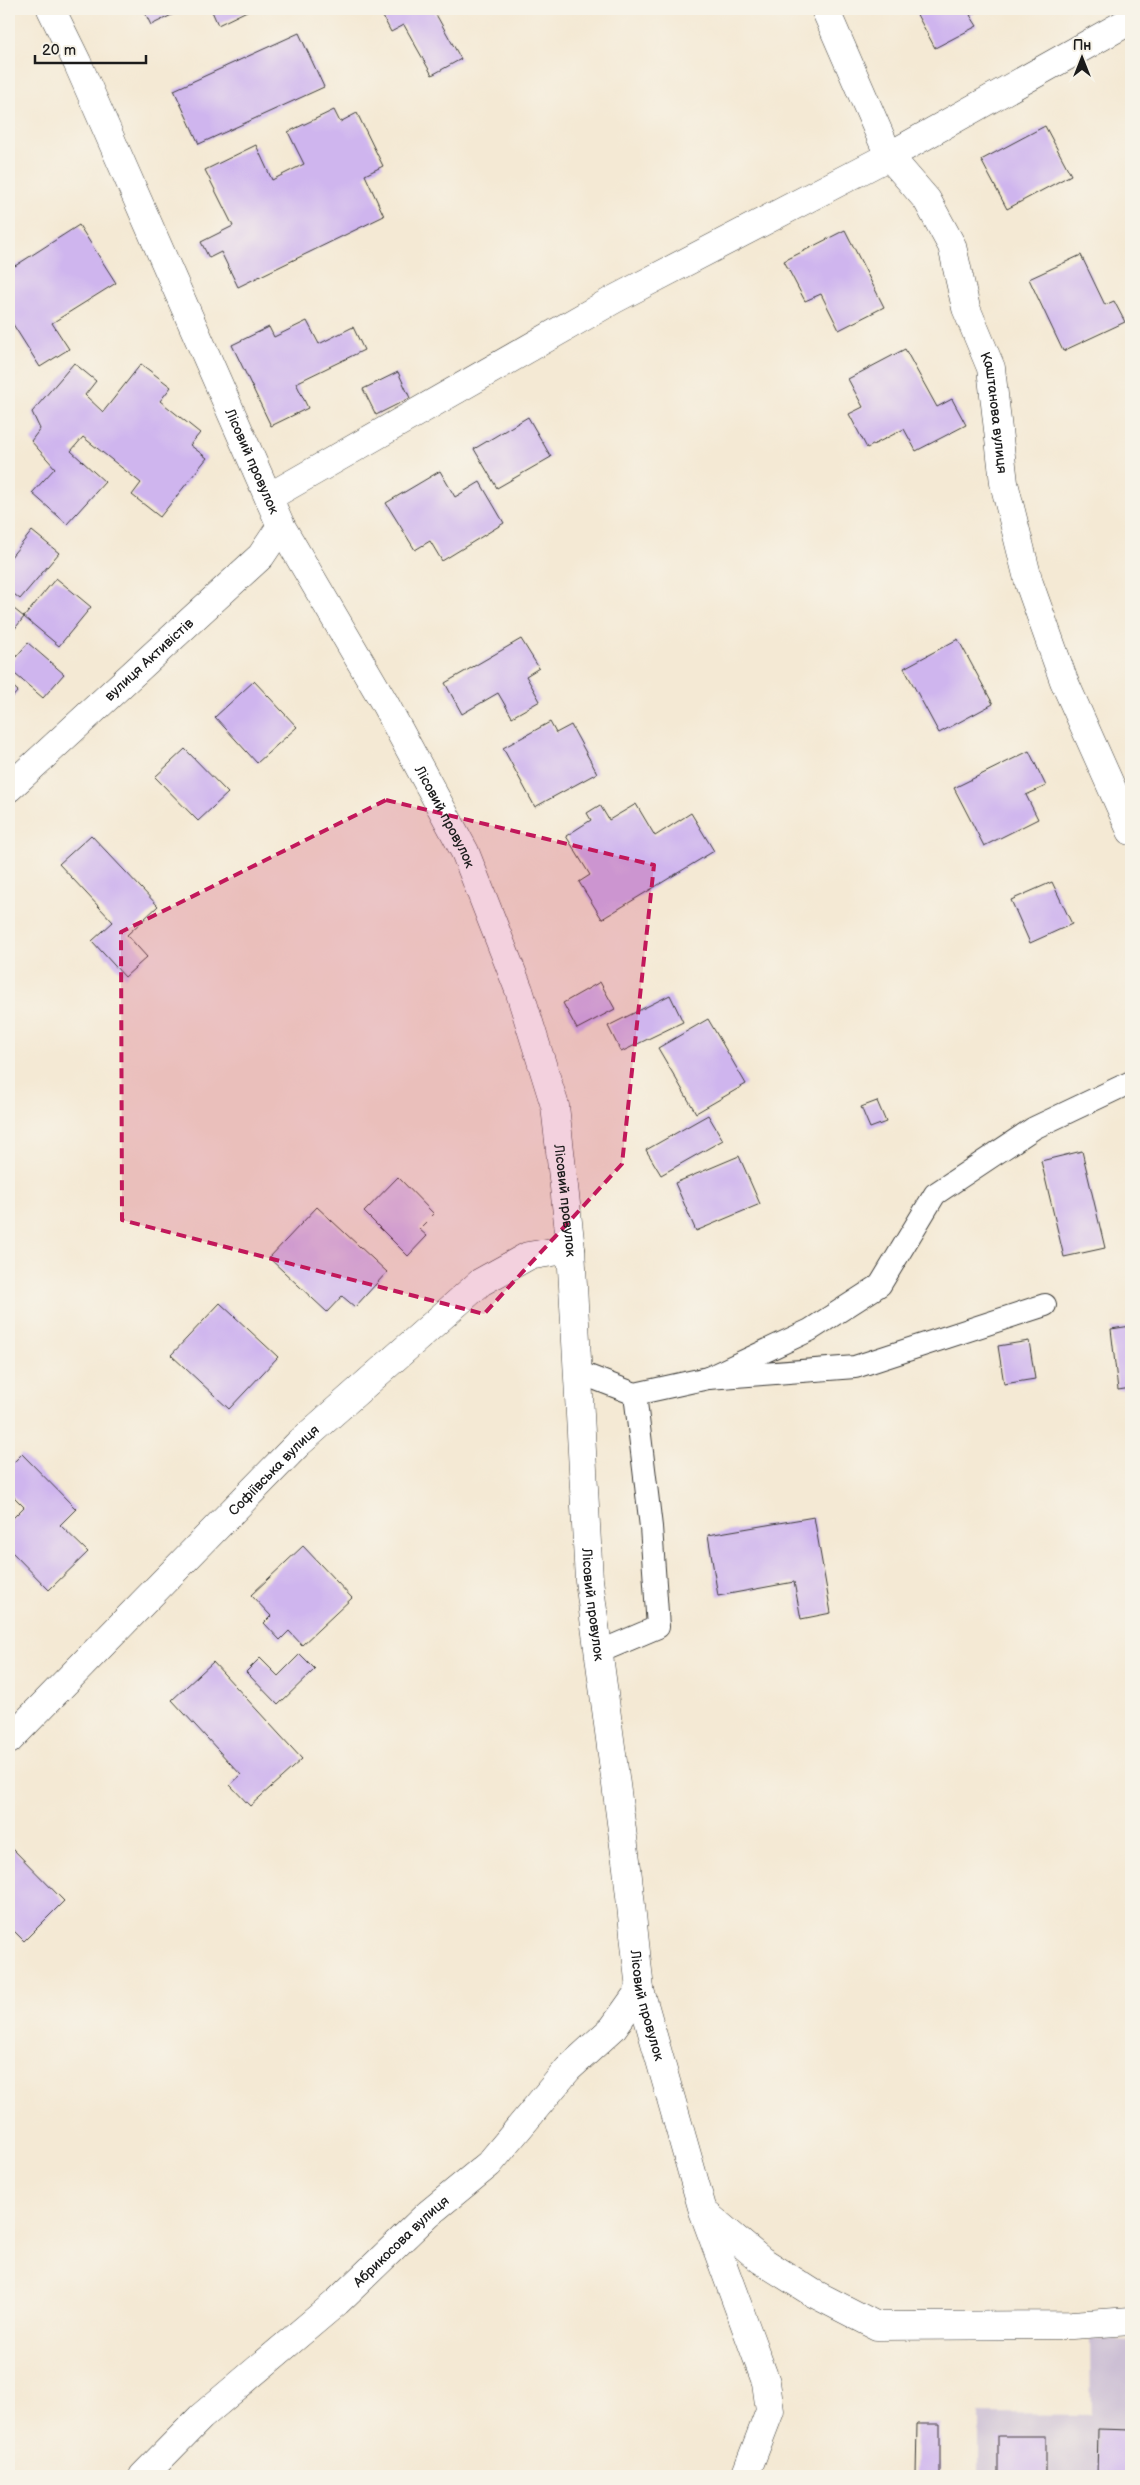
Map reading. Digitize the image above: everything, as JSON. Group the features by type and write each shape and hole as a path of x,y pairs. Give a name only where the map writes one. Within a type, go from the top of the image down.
{"street":[{"name":"Лісовий провулок","path":"51,9 77,62 281,526 384,702 466,852 519,990 555,1106 572,1249 589,1580 640,1990 703,2211 766,2382 770,2411 745,2476"},
{"name":"Каштанова вулиця","path":"825,9 888,156 927,200 952,246 966,308 991,368 1004,484 1029,583 1064,681 1131,831"},
{"path":"269,497 613,300 888,156 1131,20"},
{"name":"вулиця Активістів","path":"9,788 261,556 281,526"},
{"name":"Софіївська вулиця","path":"9,1740 298,1444 481,1282 528,1256 572,1249"},
{"name":"Абрикосова вулиця","path":"142,2476 201,2417 338,2302 428,2214 489,2164 568,2069 613,2028 640,1990"},
{"path":"703,2211 761,2260 813,2293 877,2326 1072,2326 1131,2321"}],"lane":[{"path":"708,1378 810,1330 880,1285 935,1194 1034,1128 1131,1082"},
{"path":"578,1372 635,1394 708,1378 855,1367 1045,1305"},
{"path":"599,1652 658,1626 651,1527 635,1394"}],"highlighted area":[{"path":"386,800 654,865 622,1164 484,1314 122,1220 121,932"}],"shaded area":[{"path":"1090,2339 1131,2341 1131,2476 979,2476 979,2414 1091,2415"}],"building":[{"path":"143,9 184,9 151,25"},
{"path":"211,9 251,9 218,25"},
{"path":"379,9 433,9 461,59 432,75 404,25 391,32"},
{"path":"914,9 982,9 970,15 977,26 935,48"},
{"path":"299,33 324,87 199,144 174,90"},
{"path":"334,110 340,122 357,113 383,166 365,175 384,216 238,287 221,252 209,258 201,242 233,226 205,170 256,145 272,180 304,164 288,132"},
{"path":"1045,126 1071,175 1007,209 981,160"},
{"path":"79,225 116,283 52,323 69,349 40,367 9,318 9,256 15,266"},
{"path":"845,230 884,307 839,330 821,294 805,301 784,261"},
{"path":"1081,255 1105,305 1114,301 1125,322 1063,351 1029,279"},
{"path":"307,321 319,344 353,327 364,350 296,383 308,408 271,426 232,345 269,327 274,337"},
{"path":"905,349 937,407 952,399 966,425 916,451 904,429 867,448 849,414 863,407 848,379"},
{"path":"74,363 96,381 85,395 103,412 141,364 171,387 160,401 200,433 190,445 207,458 160,517 132,495 141,483 83,437 71,451 105,482 67,524 32,493 55,468 31,441 40,429 32,412"},
{"path":"398,372 410,398 376,415 363,389"},
{"path":"528,417 551,457 497,488 474,449"},
{"path":"440,471 455,497 480,482 504,523 442,561 430,541 415,550 386,503"},
{"path":"32,531 59,553 20,599 9,590 9,556 10,558"},
{"path":"56,578 91,607 59,646 24,617"},
{"path":"9,605 24,617 9,636"},
{"path":"521,639 539,668 526,676 540,701 512,717 498,693 462,714 445,683"},
{"path":"958,639 993,704 939,733 904,668"},
{"path":"28,643 64,674 43,698 9,669 9,665"},
{"path":"254,681 297,727 257,763 215,717"},
{"path":"9,683 18,691 9,701"},
{"path":"550,722 556,733 571,725 597,773 535,807 503,748"},
{"path":"185,749 228,793 198,821 155,777"},
{"path":"1029,751 1046,786 1026,795 1038,819 984,846 954,788"},
{"path":"636,804 655,836 691,813 714,851 602,919 579,882 590,875 566,836 591,820 587,813 600,805 609,820"},
{"path":"91,835 158,906 127,935 147,957 125,977 92,941 113,922 59,864"},
{"path":"1052,882 1072,924 1030,943 1011,900"},
{"path":"600,982 615,1009 577,1029 563,1003"},
{"path":"670,995 683,1022 621,1052 608,1026"},
{"path":"708,1019 746,1084 696,1113 658,1048"},
{"path":"877,1101 886,1122 870,1128 861,1107"},
{"path":"708,1115 723,1140 661,1175 646,1150"},
{"path":"1082,1151 1105,1248 1064,1257 1041,1161"},
{"path":"739,1156 760,1204 696,1231 675,1183"},
{"path":"398,1177 434,1214 419,1229 427,1236 408,1256 364,1212"},
{"path":"317,1207 387,1272 355,1307 342,1296 327,1312 269,1258"},
{"path":"220,1303 278,1357 229,1409 171,1355"},
{"path":"1131,1326 1131,1388 1118,1390 1111,1329"},
{"path":"1029,1341 1035,1379 1004,1384 998,1346"},
{"path":"22,1454 76,1509 60,1525 88,1552 49,1590 9,1549 9,1522 24,1507 9,1492 9,1467"},
{"path":"814,1517 831,1613 801,1619 794,1582 718,1596 708,1535"},
{"path":"303,1546 352,1598 302,1645 289,1631 280,1640 264,1623 271,1616 251,1595"},
{"path":"300,1654 315,1669 278,1705 246,1672 260,1658 278,1676"},
{"path":"213,1662 302,1759 250,1806 230,1785 241,1775 172,1700"},
{"path":"10,1846 64,1901 24,1941 9,1926"},
{"path":"917,2424 940,2424 940,2476 916,2476"},
{"path":"1098,2429 1131,2430 1131,2476 1097,2476"},
{"path":"998,2436 1046,2436 1046,2476 998,2476"}]}
